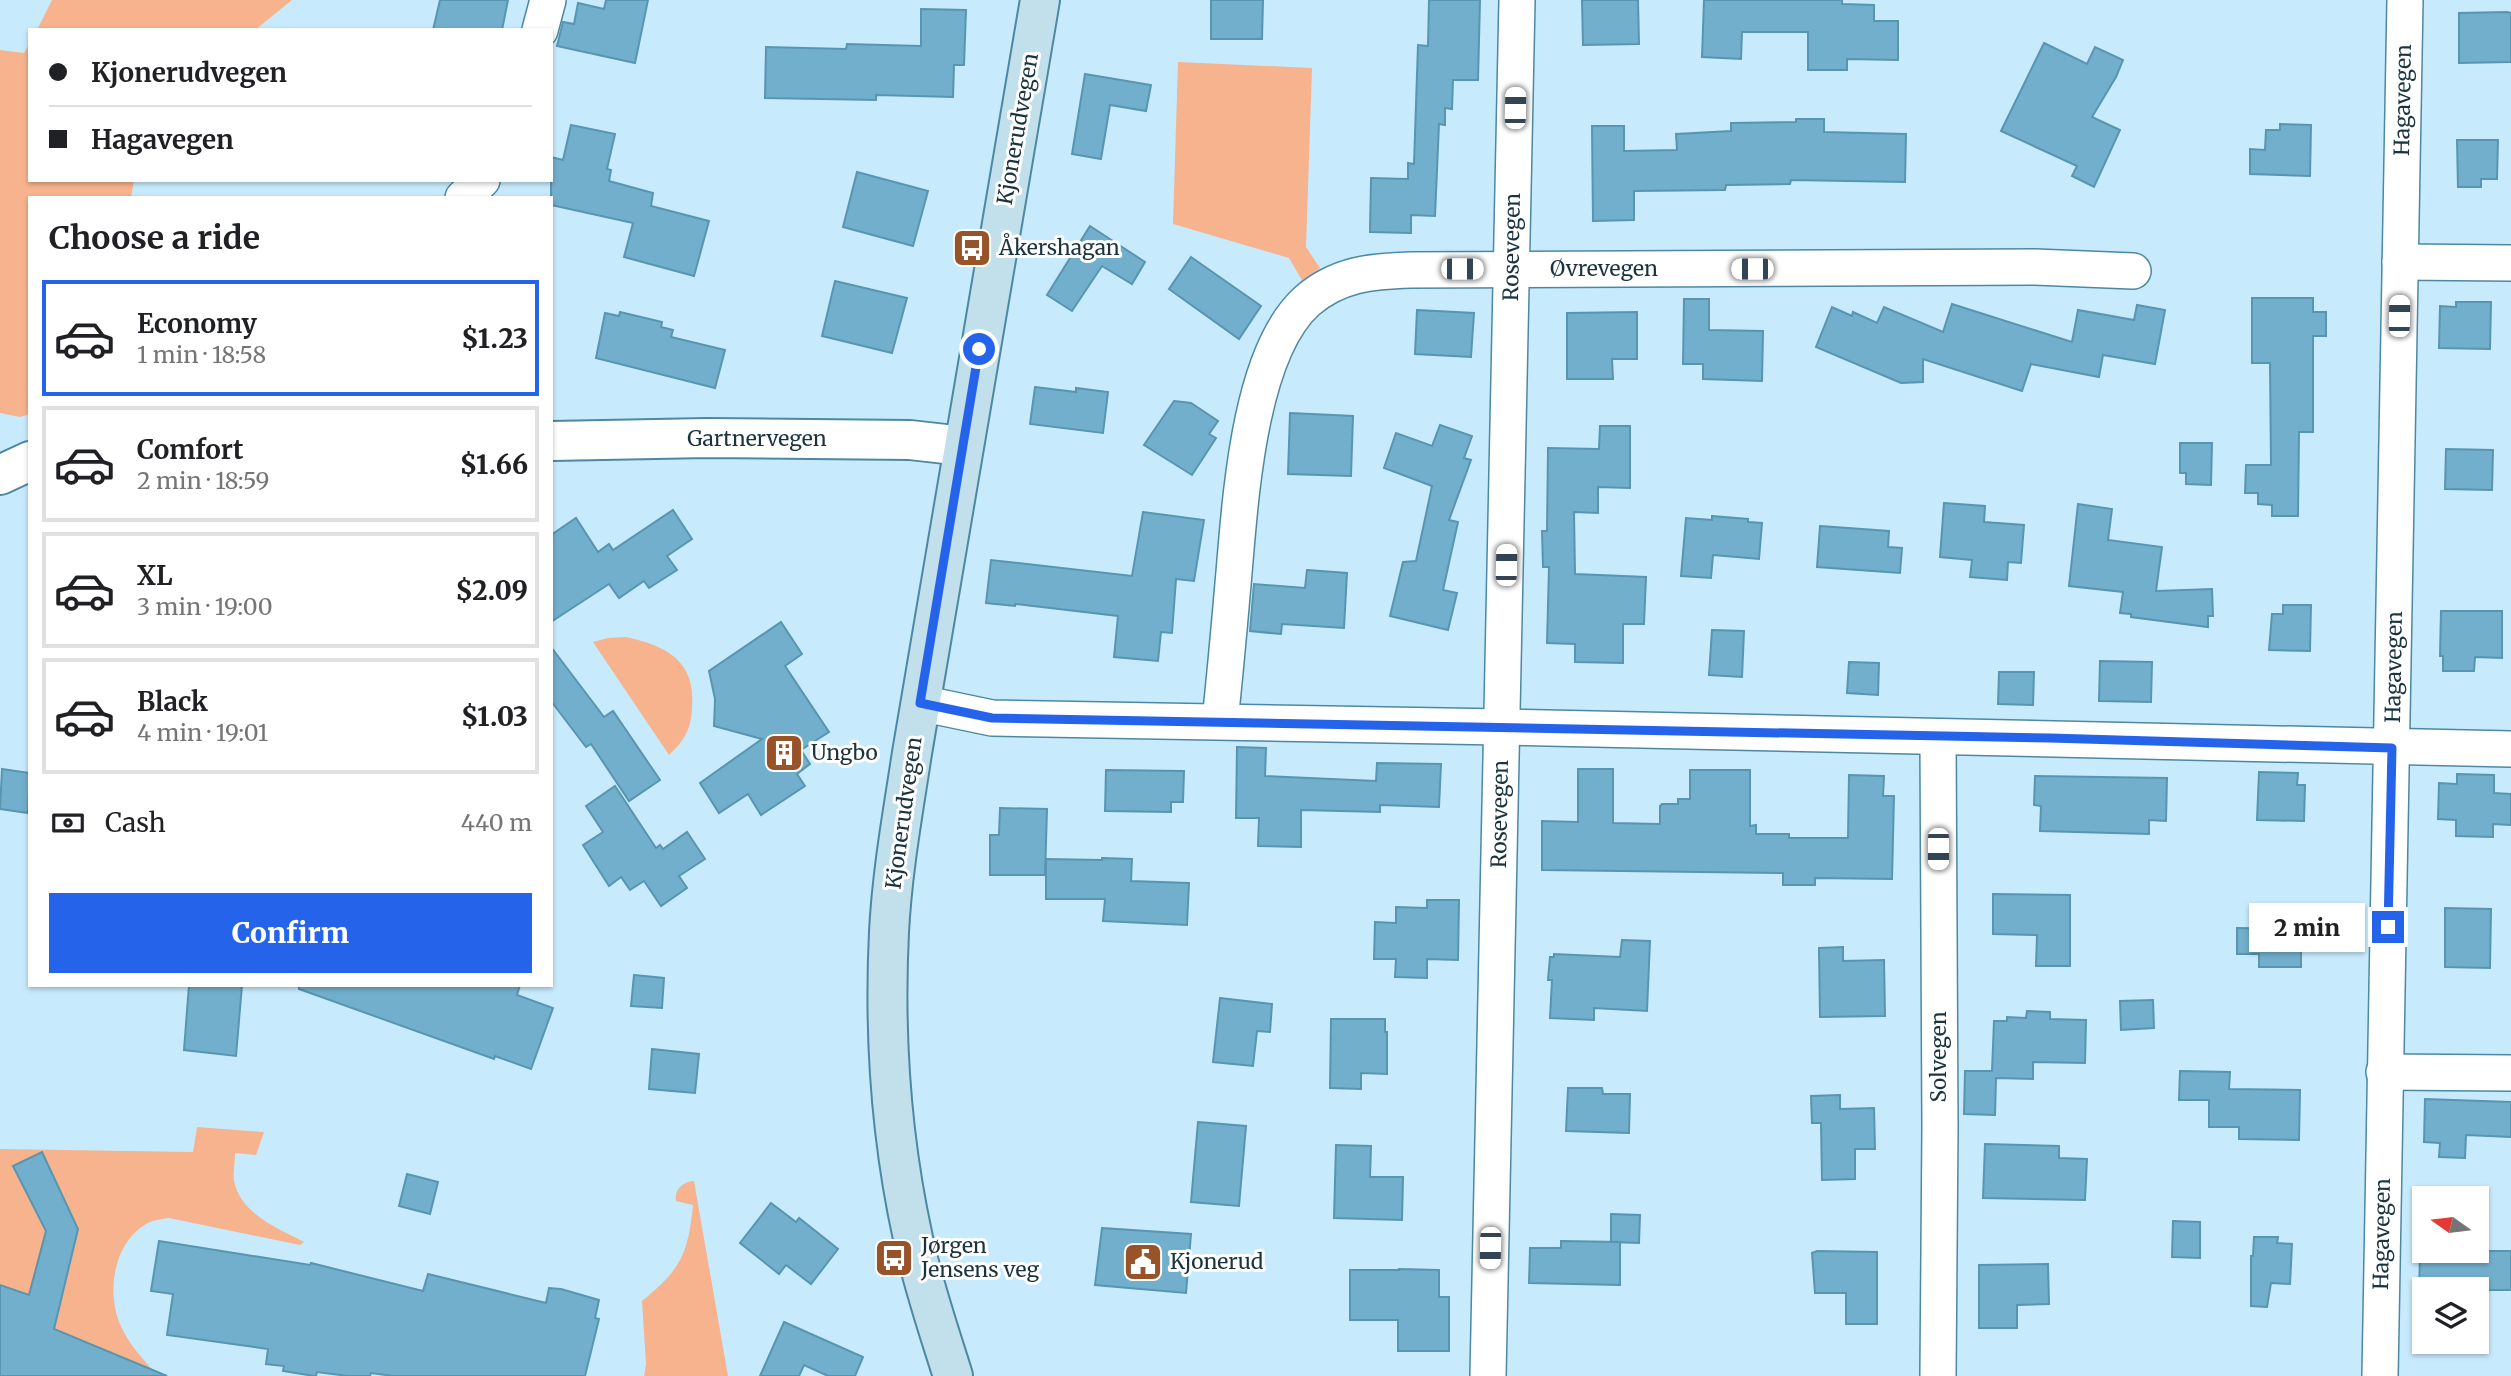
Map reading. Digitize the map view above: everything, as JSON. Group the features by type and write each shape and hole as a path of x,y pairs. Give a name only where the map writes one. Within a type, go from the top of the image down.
{"main road":[{"name":"Kjonerudvegen","path":"953,1376 913,1240 900,1171 892,1096 888,1016 889,932 896,857 920,703 1040,0"}],"street":[{"path":"541,28 548,0"},
{"name":"Rosevegen","path":"1488,1376 1517,0"},
{"name":"Hagavegen","path":"2380,1376 2405,0"},
{"path":"465,196 480,182"},
{"path":"2400,262 2511,263"},
{"name":"Øvrevegen","path":"1220,721 1240,509 1257,405 1267,371 1287,325 1320,291 1347,277 1363,273 1411,270 1512,269 2035,267 2133,271"},
{"name":"Gartnervegen","path":"553,441 707,438 909,440 963,446"},
{"path":"0,475 28,462"},
{"path":"920,703 992,718 2511,749"},
{"name":"Solvegen","path":"1938,737 1938,1376"},
{"path":"2384,1072 2511,1073"}],"shaded area":[{"path":"52,0 292,0 257,28 38,28"},
{"path":"28,46 28,182 134,182 131,196 28,196 28,415 20,417 0,413 0,50 24,53"},
{"path":"1178,62 1312,68 1306,247 1320,268 1303,282 1289,258 1173,224"},
{"path":"626,637 666,651 684,667 689,678 692,708 689,728 669,755 593,642"},
{"path":"197,1127 264,1132 256,1155 235,1153 234,1181 238,1193 262,1219 304,1242 300,1245 169,1218 150,1222 136,1231 121,1254 116,1268 114,1297 123,1331 158,1376 0,1376 0,1149 193,1152"},
{"path":"694,1181 728,1376 644,1376 646,1364 642,1301 666,1280 685,1249 693,1205 676,1201 676,1193 686,1183"}],"building":[{"path":"440,0 508,0 502,28 433,28"},
{"path":"606,0 648,0 635,63 557,46 563,22 574,24 578,3 604,9"},
{"path":"1211,0 1263,0 1262,39 1211,39"},
{"path":"1429,0 1480,0 1478,80 1453,80 1452,109 1445,108 1445,125 1439,124 1435,216 1411,215 1411,233 1370,232 1371,178 1408,179 1408,163 1414,164 1418,45 1428,46"},
{"path":"1582,0 1638,0 1639,44 1583,45"},
{"path":"1704,0 1842,0 1842,4 1874,5 1874,21 1898,21 1898,60 1847,59 1847,70 1808,70 1808,32 1742,32 1741,59 1702,57"},
{"path":"921,9 966,10 964,65 954,65 953,97 876,95 876,100 765,98 766,47 846,49 847,44 921,46"},
{"path":"2459,13 2511,13 2511,62 2459,63"},
{"path":"2044,43 2087,64 2095,47 2123,60 2092,117 2120,130 2094,187 2072,176 2077,166 2001,131"},
{"path":"1085,74 1151,85 1146,111 1110,105 1101,159 1072,154"},
{"path":"1796,119 1824,119 1824,132 1906,134 1905,182 1791,180 1790,184 1726,185 1725,190 1634,191 1634,220 1593,221 1592,126 1624,126 1624,151 1677,150 1676,134 1731,131 1731,123 1796,122"},
{"path":"2280,124 2311,125 2310,176 2250,174 2250,149 2265,150 2266,130 2280,130"},
{"path":"571,125 615,134 607,169 611,170 609,181 653,193 651,206 709,221 694,276 624,257 633,223 553,205 553,158 563,160"},
{"path":"2457,140 2498,140 2497,179 2481,179 2481,187 2458,187"},
{"path":"857,172 928,191 913,246 843,227"},
{"path":"1090,226 1145,262 1132,284 1102,266 1072,311 1047,295"},
{"path":"1191,257 1261,306 1239,339 1169,289"},
{"path":"835,281 907,298 892,353 822,336"},
{"path":"2252,298 2313,298 2313,312 2326,312 2326,336 2313,336 2313,432 2299,432 2298,516 2272,516 2272,505 2258,504 2258,493 2245,493 2246,465 2271,465 2270,363 2252,363"},
{"path":"1684,299 1709,299 1709,330 1763,331 1762,381 1703,379 1703,364 1683,364"},
{"path":"2456,302 2491,302 2490,349 2439,348 2440,306 2456,307"},
{"path":"1952,304 2072,342 2078,310 2134,320 2137,305 2165,310 2155,364 2103,355 2099,377 2031,364 2022,391 1923,359 1923,382 1901,383 1816,347 1832,307 1852,316 1853,312 1877,323 1884,307 1943,332"},
{"path":"1417,310 1474,313 1471,357 1415,354"},
{"path":"620,312 662,322 661,327 673,330 671,337 725,350 715,388 596,358 605,313 619,316"},
{"path":"1637,312 1637,359 1612,359 1613,379 1567,379 1567,313"},
{"path":"1035,387 1076,392 1076,388 1108,392 1103,433 1030,424"},
{"path":"1174,401 1191,403 1218,421 1209,434 1216,438 1192,475 1144,445"},
{"path":"1290,413 1353,416 1351,476 1288,474"},
{"path":"1440,425 1472,436 1464,458 1471,460 1449,520 1458,522 1443,590 1457,593 1448,630 1390,616 1403,562 1416,561 1432,486 1384,468 1396,433 1432,446"},
{"path":"1600,426 1630,426 1630,488 1598,487 1598,513 1574,512 1575,574 1646,577 1644,624 1623,624 1623,663 1575,662 1575,644 1547,643 1549,567 1543,567 1542,531 1547,531 1548,448 1599,449"},
{"path":"2180,443 2212,443 2211,485 2186,484 2186,473 2180,473"},
{"path":"2446,449 2493,450 2492,490 2445,489"},
{"path":"1944,503 1985,506 1984,522 2024,525 2021,563 2008,562 2007,580 1970,577 1972,560 1940,557"},
{"path":"2078,504 2112,509 2108,540 2162,547 2156,591 2212,589 2213,616 2208,616 2208,627 2131,617 2131,614 2120,613 2123,592 2069,586"},
{"path":"673,510 692,539 667,556 677,570 649,588 644,581 619,598 609,584 553,621 553,534 576,518 598,552 609,544 613,550"},
{"path":"1143,512 1204,520 1194,581 1176,579 1172,633 1161,632 1158,661 1114,657 1118,616 986,603 991,560 1132,576"},
{"path":"1712,516 1762,523 1759,559 1713,555 1711,578 1681,576 1686,518 1712,520"},
{"path":"1820,526 1889,531 1888,547 1902,548 1900,573 1817,567"},
{"path":"1307,570 1347,573 1344,628 1282,624 1281,634 1250,631 1254,584 1305,588"},
{"path":"2283,605 2311,605 2310,651 2269,650 2272,614 2283,614"},
{"path":"2441,611 2502,611 2502,658 2475,657 2474,671 2443,671 2443,656 2440,656"},
{"path":"781,622 802,654 785,666 829,732 801,750 810,764 797,774 805,786 761,815 748,794 719,813 700,783 762,739 714,726 715,699 709,671"},
{"path":"1712,630 1744,631 1742,677 1709,675"},
{"path":"553,650 604,717 613,711 660,780 629,801 591,744 586,747 553,704"},
{"path":"2100,661 2152,662 2151,702 2099,701"},
{"path":"1849,662 1879,663 1878,695 1847,693"},
{"path":"1999,672 2034,672 2033,705 1998,704"},
{"path":"1237,747 1266,748 1265,776 1376,781 1377,763 1441,764 1439,807 1380,805 1380,812 1301,810 1301,847 1258,846 1259,818 1236,818"},
{"path":"2,769 28,773 28,813 0,809"},
{"path":"1578,769 1613,769 1613,823 1660,824 1662,804 1678,804 1678,799 1690,799 1690,770 1750,770 1750,826 1756,825 1756,834 1789,834 1789,838 1848,838 1849,775 1884,776 1883,796 1894,796 1892,879 1815,878 1815,885 1783,885 1783,873 1542,870 1542,821 1578,822"},
{"path":"1106,770 1184,771 1183,802 1171,802 1171,812 1105,811"},
{"path":"2259,772 2298,773 2297,785 2305,785 2304,821 2257,820"},
{"path":"2457,774 2494,775 2494,793 2511,794 2511,825 2493,824 2493,837 2456,836 2456,820 2438,819 2439,783 2457,784"},
{"path":"2035,776 2167,778 2166,821 2149,820 2149,834 2040,831 2041,806 2034,805"},
{"path":"615,786 656,848 660,845 663,849 687,832 705,859 679,876 687,888 661,906 644,881 630,890 621,877 609,886 583,845 603,832 586,806"},
{"path":"1000,808 1047,809 1045,875 990,875 990,835 999,835"},
{"path":"1046,859 1132,859 1131,881 1189,883 1187,925 1103,921 1105,899 1046,899"},
{"path":"1993,894 2070,895 2070,966 2036,966 2037,935 1993,934"},
{"path":"1427,900 1459,900 1458,960 1427,959 1427,978 1395,977 1396,959 1374,959 1375,922 1396,923 1396,907 1427,908"},
{"path":"2445,908 2491,909 2490,968 2445,967"},
{"path":"2237,928 2301,929 2301,967 2259,967 2259,954 2237,954"},
{"path":"1622,940 1650,941 1647,1011 1594,1008 1594,1020 1550,1018 1550,957 1554,957 1554,954 1620,957"},
{"path":"1843,947 1843,961 1884,960 1885,1016 1820,1017 1819,948"},
{"path":"634,975 664,978 662,1008 631,1006"},
{"path":"189,987 242,987 236,1056 184,1050"},
{"path":"519,987 517,995 553,1008 531,1069 495,1056 494,1059 299,989"},
{"path":"1220,998 1272,1004 1270,1032 1257,1031 1253,1066 1213,1062"},
{"path":"2153,1000 2154,1028 2121,1030 2120,1001"},
{"path":"2027,1011 2050,1012 2050,1019 2086,1020 2085,1063 2033,1062 2033,1079 1996,1078 1995,1115 1964,1114 1965,1071 1992,1071 1994,1021 2007,1021 2007,1017 2026,1018"},
{"path":"1331,1019 1385,1019 1387,1074 1361,1073 1361,1089 1330,1088"},
{"path":"652,1049 699,1054 695,1093 649,1089"},
{"path":"2180,1071 2230,1072 2229,1089 2300,1090 2299,1140 2239,1139 2239,1127 2209,1127 2209,1100 2179,1100"},
{"path":"1568,1088 1602,1088 1603,1094 1630,1094 1629,1133 1566,1131"},
{"path":"1840,1095 1840,1109 1874,1108 1875,1149 1855,1149 1855,1179 1822,1180 1821,1123 1812,1123 1811,1096"},
{"path":"2425,1099 2511,1102 2511,1137 2466,1135 2465,1158 2439,1157 2440,1143 2424,1142"},
{"path":"1198,1122 1246,1126 1239,1206 1191,1202"},
{"path":"1985,1144 2059,1146 2059,1158 2087,1159 2085,1200 1983,1198"},
{"path":"1336,1145 1371,1146 1370,1177 1403,1177 1402,1220 1334,1218"},
{"path":"42,1152 78,1229 54,1329 167,1376 0,1376 0,1285 29,1295 46,1231 13,1166"},
{"path":"407,1174 438,1182 430,1214 399,1206"},
{"path":"771,1203 796,1222 799,1218 838,1249 811,1284 786,1265 779,1274 740,1243"},
{"path":"1611,1214 1640,1215 1639,1243 1611,1242"},
{"path":"2173,1221 2200,1222 2200,1258 2172,1257"},
{"path":"1102,1228 1191,1234 1186,1293 1095,1285"},
{"path":"2254,1237 2278,1237 2277,1243 2292,1244 2290,1284 2271,1283 2267,1307 2251,1306 2251,1256"},
{"path":"159,1241 310,1265 311,1263 423,1291 428,1274 546,1303 549,1288 599,1300 595,1318 599,1319 585,1376 393,1376 371,1373 370,1376 348,1376 317,1372 314,1376 283,1371 284,1366 266,1364 268,1349 167,1335 173,1294 151,1291"},
{"path":"1561,1241 1620,1242 1620,1285 1529,1283 1530,1248 1561,1248"},
{"path":"2489,1251 2511,1251 2511,1290 2489,1290 2489,1277 2419,1277 2420,1264 2488,1264"},
{"path":"1877,1252 1877,1324 1846,1324 1846,1293 1815,1293 1812,1253"},
{"path":"2048,1264 2049,1304 2017,1305 2017,1328 1979,1328 1979,1265"},
{"path":"1350,1270 1439,1270 1439,1297 1449,1297 1449,1351 1398,1351 1398,1320 1350,1320"},
{"path":"784,1322 863,1357 855,1376 828,1376 804,1365 799,1376 760,1376"}],"place":[{"name":"Åkershagan","path":"972,248"},
{"name":"Ungbo","path":"784,753"},
{"name":"Jørgen Jensens veg","path":"894,1258"},
{"name":"Kjonerud","path":"1143,1262"}],"route":[{"path":"979,349 920,703 992,718 2050,738 2392,748 2388,927"}]}
